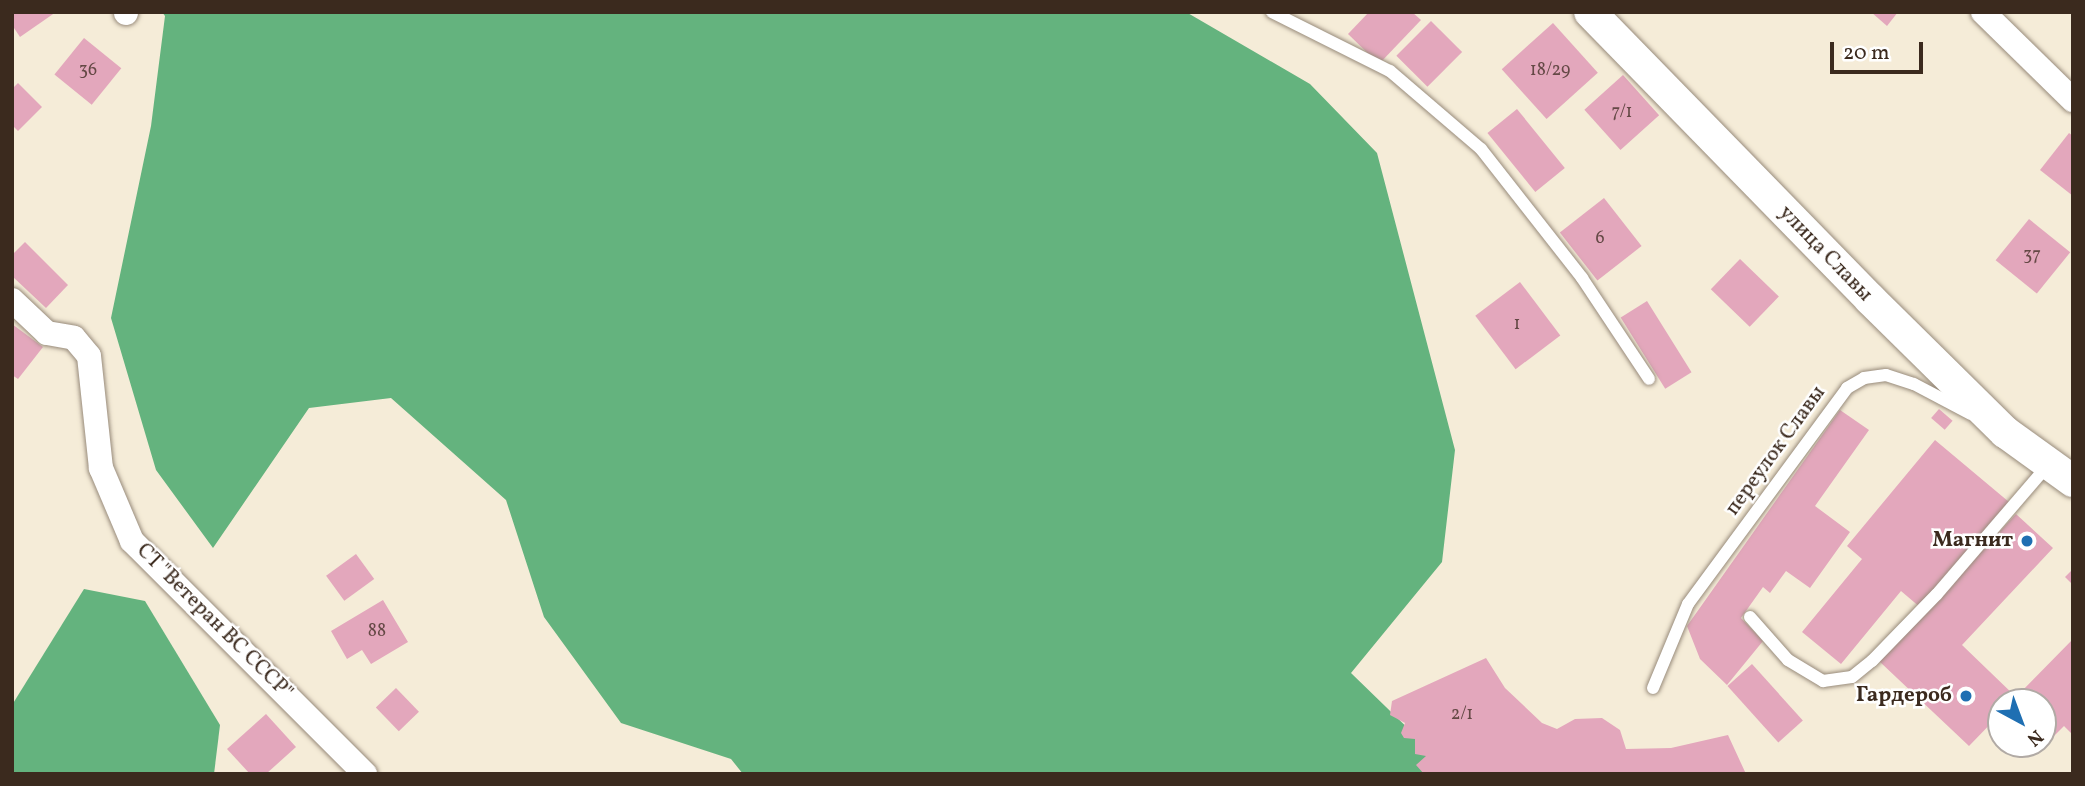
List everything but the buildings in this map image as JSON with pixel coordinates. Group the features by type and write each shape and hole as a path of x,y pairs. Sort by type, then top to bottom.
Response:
{"street":[{"name":"улица Славы","path":"1590,12 1870,299 2005,432 2061,473"},
{"path":"1983,12 2073,100"},
{"name":"СТ \"Ветеран ВС СССР\"","path":"12,300 47,333 66,335 81,344 89,356 101,468 132,541 365,774"}],"lane":[{"path":"1272,12 1390,71 1481,149 1582,278 1649,379"},
{"name":"переулок Славы","path":"1653,688 1688,604 1847,388 1864,378 1886,375 1914,384 2005,432"},
{"path":"1750,617 1788,660 1824,681 1852,677 1872,661 2061,473"}],"green space":[{"path":"162,12 1186,12 1310,84 1377,153 1455,450 1442,562 1351,673 1455,774 743,774 731,759 621,723 544,617 506,500 391,398 309,408 213,548 156,470 111,318 151,126 165,16"},
{"path":"84,589 145,601 220,725 214,774 12,774 12,705"}],"place":[{"name":"Магнит","path":"2027,541"},
{"name":"Гардероб","path":"1966,696"}]}
